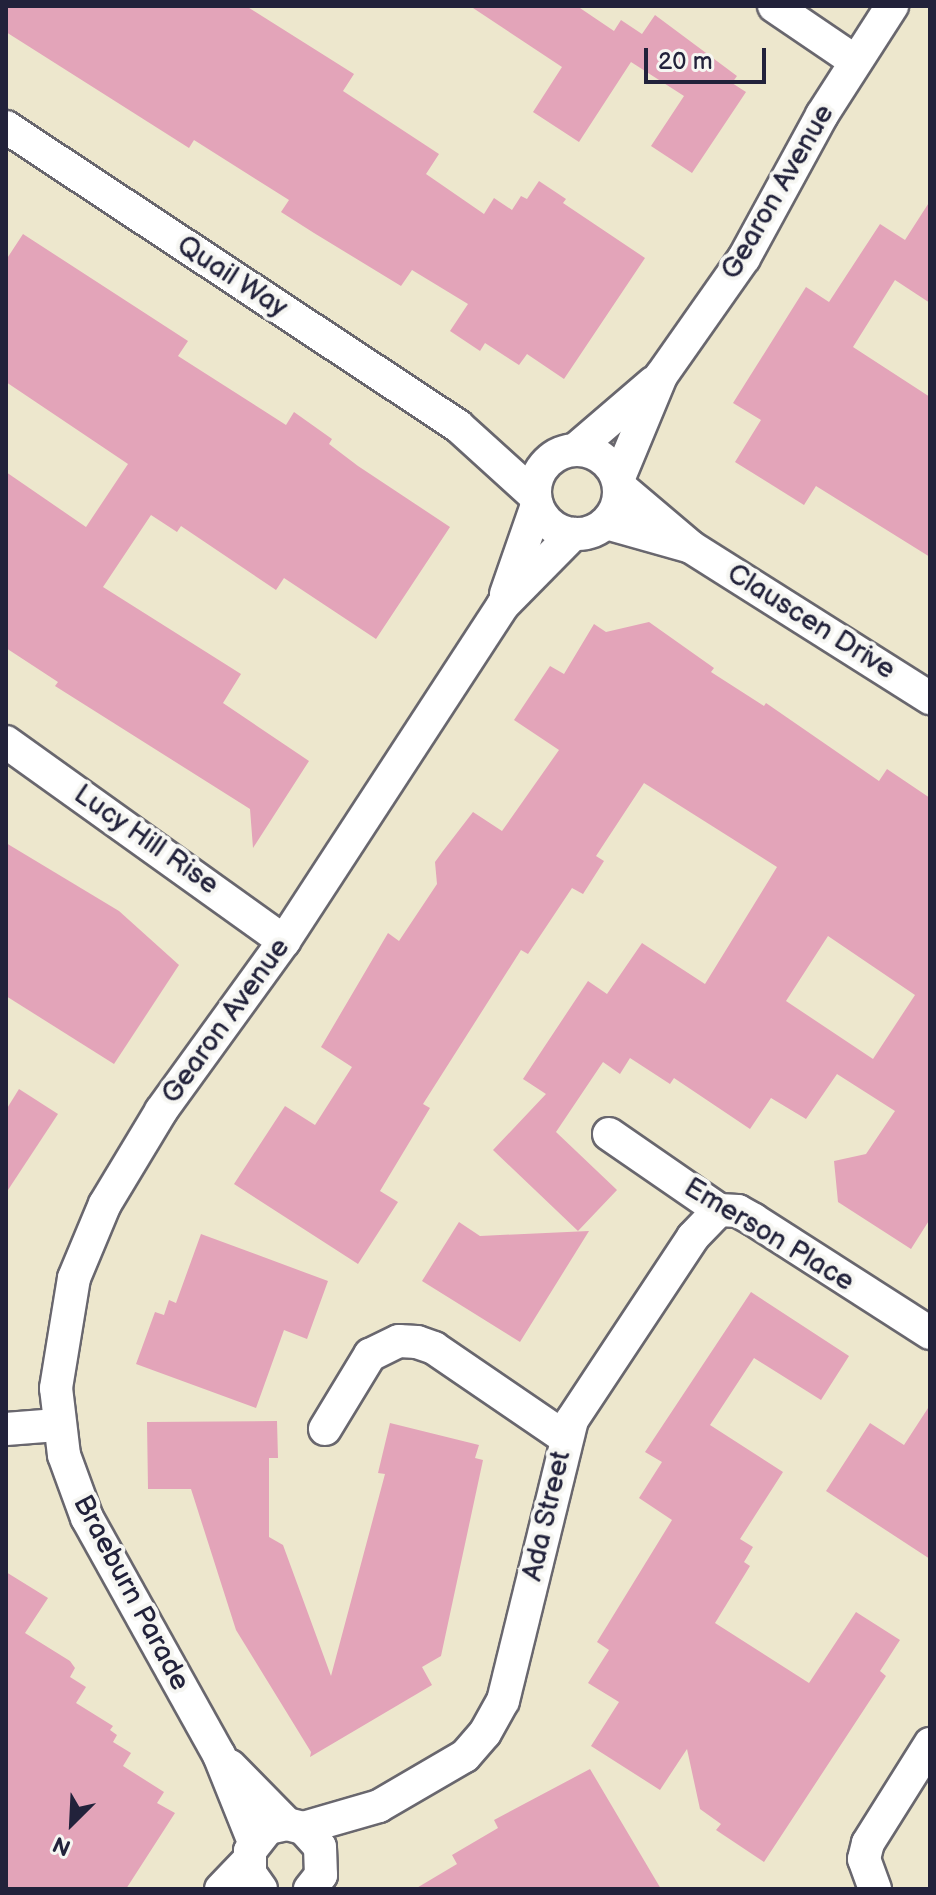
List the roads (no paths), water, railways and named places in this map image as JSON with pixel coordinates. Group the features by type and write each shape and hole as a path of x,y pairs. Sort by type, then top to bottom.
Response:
{"street":[{"path":"774,6 855,61"},
{"name":"Gearon Avenue","path":"661,376 744,258 855,61 892,6"},
{"name":"Quail Way","path":"6,127 458,426 535,499"},
{"path":"661,376 619,483 619,502 606,523 573,534 551,525 535,499 564,453 661,376"},
{"name":"Quail Way","path":"458,426 515,450 564,453"},
{"path":"564,453 598,455 619,483"},
{"name":"Clauscen Drive","path":"619,483 691,547 930,698"},
{"name":"Gearon Avenue","path":"503,605 535,499"},
{"name":"Clauscen Drive","path":"606,523 691,547"},
{"name":"Gearon Avenue","path":"57,1425 65,1315 74,1278 105,1204 161,1111 284,941 503,605 573,534"},
{"name":"Lucy Hill Rise","path":"6,742 284,941"},
{"name":"Emerson Place","path":"609,1134 719,1210 738,1211 754,1220 930,1333"},
{"name":"Ada Street","path":"221,1889 254,1864 268,1828 295,1826 379,1806 465,1756 503,1701 572,1420 693,1237 719,1210"},
{"path":"325,1429 370,1355 399,1341 417,1342 434,1348 566,1438"},
{"path":"6,1429 57,1425"},
{"name":"Braeburn Parade","path":"57,1425 87,1518 219,1755 254,1864"},
{"path":"875,1889 864,1859 868,1843 930,1744"},
{"name":"Braeburn Parade","path":"219,1755 320,1847 320,1878"},
{"name":"Ada Street","path":"320,1878 379,1806"}]}
